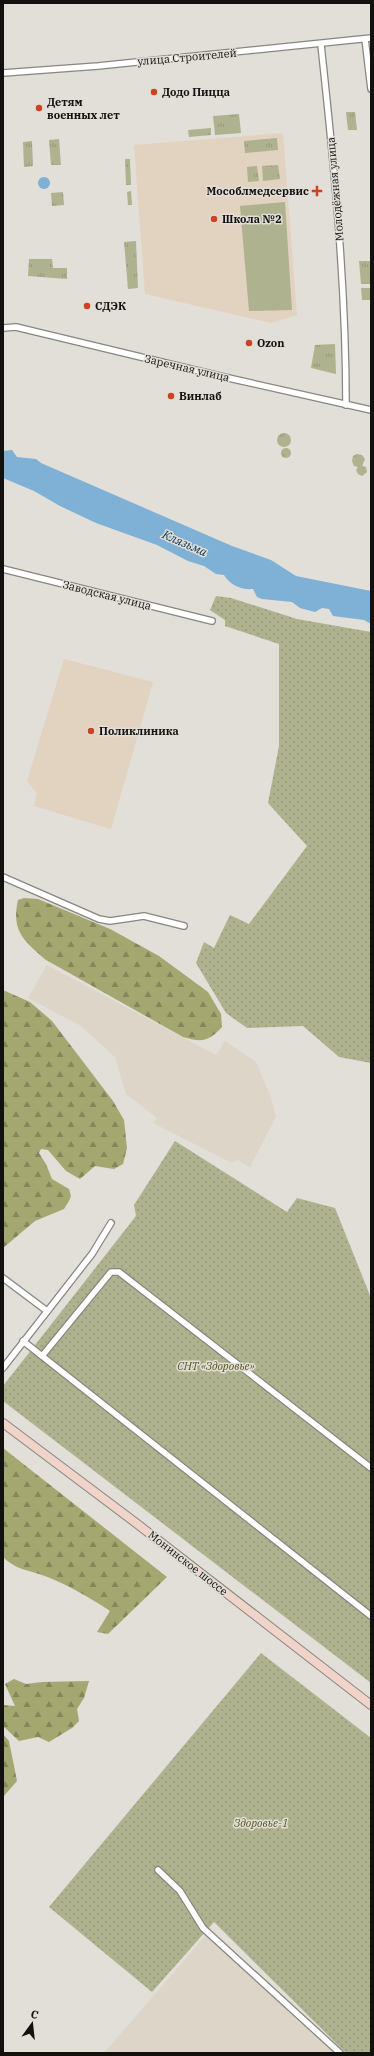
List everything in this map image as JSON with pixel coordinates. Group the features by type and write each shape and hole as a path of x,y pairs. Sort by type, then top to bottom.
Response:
{"main road":[{"name":"Монинское шоссе","path":"3,1423 142,1528 371,1705"}],"street":[{"name":"улица Строителей","path":"3,73 98,66 321,45 371,38"},
{"path":"364,39 371,89"},
{"name":"Молодёжная улица","path":"321,45 340,242 346,334 346,405"},
{"name":"Заречная улица","path":"3,328 16,327 224,378 371,410"},
{"name":"Заводская улица","path":"3,569 212,621"},
{"path":"3,877 98,919 110,920 144,916 184,926"},
{"path":"3,1368 92,1254 111,1223"},
{"path":"42,1356 111,1272 119,1272 371,1468"},
{"path":"3,1278 47,1311"},
{"path":"23,1341 371,1616"},
{"path":"158,1870 180,1891 203,1928 340,2053"}],"shaded area":[{"name":"Школа №2","path":"283,133 297,315 271,323 145,294 134,145"},
{"name":"Поликлиника","path":"64,659 153,682 111,829 34,806 37,793 27,781"},
{"path":"47,965 216,1055 225,1041 256,1062 270,1095 276,1117 250,1167 238,1160 232,1163 153,1123 157,1118 126,1094 115,1057 81,1026 28,998"},
{"path":"207,1934 337,2053 104,2053"}],"green space":[{"path":"346,112 355,112 357,130 348,130"},
{"path":"239,114 241,133 215,135 213,116"},
{"path":"211,128 211,135 189,137 188,130"},
{"path":"277,138 278,150 245,153 244,141"},
{"path":"59,139 61,165 51,165 49,140"},
{"path":"32,141 33,166 24,167 23,142"},
{"path":"125,159 130,159 131,185 126,185"},
{"path":"278,165 280,179 263,181 262,166"},
{"path":"257,166 259,181 248,182 247,167"},
{"path":"131,191 132,205 128,205 127,192"},
{"path":"63,192 64,205 52,206 51,193"},
{"path":"285,202 292,310 249,311 240,206"},
{"path":"136,241 138,288 128,289 124,242"},
{"path":"29,259 52,259 53,268 67,268 67,279 28,276"},
{"path":"359,261 371,261 371,300 362,300 361,288 370,288 370,284 361,284"},
{"path":"335,344 336,374 311,368 315,345"},
{"path":"284,433 289,435 291,440 289,445 284,447 279,445 277,440 279,435"},
{"path":"286,448 291,453 286,458 281,453"},
{"path":"357,454 362,455 365,459 362,466 366,467 367,472 362,476 358,474 356,470 358,467 354,466 352,461 353,456"},
{"path":"216,596 231,598 297,619 371,632 371,1063 339,1057 303,1026 247,1028 226,1013 196,963 204,942 214,948 230,915 249,924 307,846 268,803 279,746 279,644 225,626 225,620 210,610"},
{"path":"24,898 38,899 110,929 159,956 208,992 221,1014 222,1027 205,1040 195,1040 183,1037 46,960 31,947 18,928 16,911 18,900"},
{"path":"3,990 30,1002 52,1021 113,1101 124,1120 127,1148 123,1164 114,1169 95,1166 80,1179 66,1171 48,1150 41,1149 39,1153 46,1164 52,1179 69,1189 71,1196 64,1209 35,1221 3,1248"},
{"name":"СНТ «Здоровье»","path":"175,1141 287,1212 297,1198 335,1208 371,1298 371,1683 3,1401 3,1386 136,1216 134,1205"},
{"path":"3,1448 167,1577 108,1634 97,1632 110,1611 70,1587 45,1576 13,1565 3,1557"},
{"name":"Здоровье-1","path":"261,1653 371,1738 371,2053 346,2053 214,1922 152,1992 49,1907"},
{"path":"14,1679 26,1684 42,1682 89,1681 84,1698 77,1709 79,1721 72,1728 49,1742 38,1737 19,1741 3,1726 3,1705 15,1706 5,1684"},
{"path":"3,1734 9,1741 17,1781 3,1797"}],"water":[{"path":"44,177 48,179 50,183 48,187 44,189 40,187 38,183 40,179"},
{"name":"Клязьма","path":"12,450 17,457 36,459 41,463 232,546 271,560 296,576 371,591 371,624 364,620 333,616 329,609 322,608 315,612 300,608 292,602 262,599 257,597 253,589 244,589 236,586 229,582 224,575 216,574 204,566 188,561 157,545 96,523 60,506 34,491 3,478 3,451"}],"place":[{"name":"Додо Пицца","path":"154,92"},
{"name":"Детям военных лет","path":"39,108"},
{"name":"Мособлмедсервис","path":"317,191"},
{"name":"Школа №2","path":"214,219"},
{"name":"СДЭК","path":"87,306"},
{"name":"Ozon","path":"249,343"},
{"name":"Винлаб","path":"171,396"},
{"name":"Поликлиника","path":"91,731"}]}
